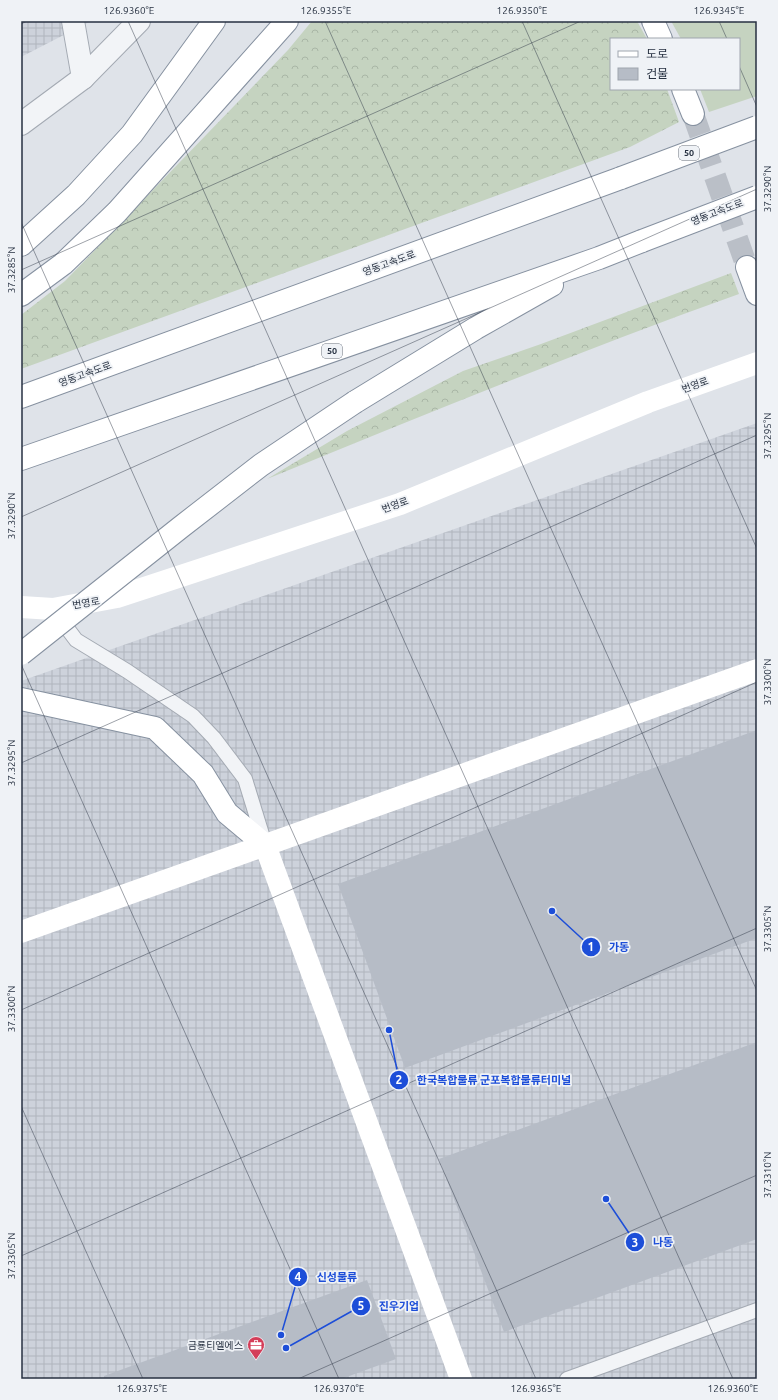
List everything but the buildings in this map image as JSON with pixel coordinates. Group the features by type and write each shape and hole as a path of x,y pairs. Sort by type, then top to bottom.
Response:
{"main road":[{"path":"21,245 76,195 132,134 214,21"},
{"path":"21,295 63,264 117,212 287,21"},
{"path":"652,21 661,38"},
{"path":"683,90 693,114"},
{"name":"영동고속도로","path":"21,397 757,127"},
{"name":"영동고속도로","path":"21,459 599,258 757,197"},
{"path":"21,654 261,465 355,402 476,328 599,258"},
{"path":"747,267 757,294"},
{"name":"번영로","path":"21,607 53,609 117,597 400,504 648,402 757,363"},
{"path":"21,932 757,670"},
{"path":"21,699 155,728 202,774 227,813 265,845 461,1379"}],"street":[{"path":"72,21 83,78"},
{"path":"21,124 83,78 139,21"}],"lane":[{"path":"53,609 76,640 127,671 193,716 214,738 245,779 265,845"},
{"path":"567,1379 757,1310"}],"shaded area":[{"path":"21,21 91,21 21,57"},
{"path":"757,423 757,1379 21,1379 21,681"}],"green space":[{"path":"312,21 637,21 646,38 610,38 610,90 667,90 679,122 630,147 21,369 21,315 65,281 288,50"},
{"path":"671,21 757,21 757,96 709,112 700,90 740,90 740,38 680,38"},
{"path":"731,273 739,294 443,407 267,479 347,431 463,371 541,344"}],"tunnel":[{"path":"693,114 747,267"}],"place":[{"name":"가동","path":"552,911"},
{"name":"한국복합물류 군포복합물류터미널","path":"389,1030"},
{"name":"나동","path":"606,1199"},
{"name":"신성물류","path":"281,1335"},
{"name":"진우기업","path":"286,1348"},
{"name":"금룡티엘에스","path":"256,1360"}]}
